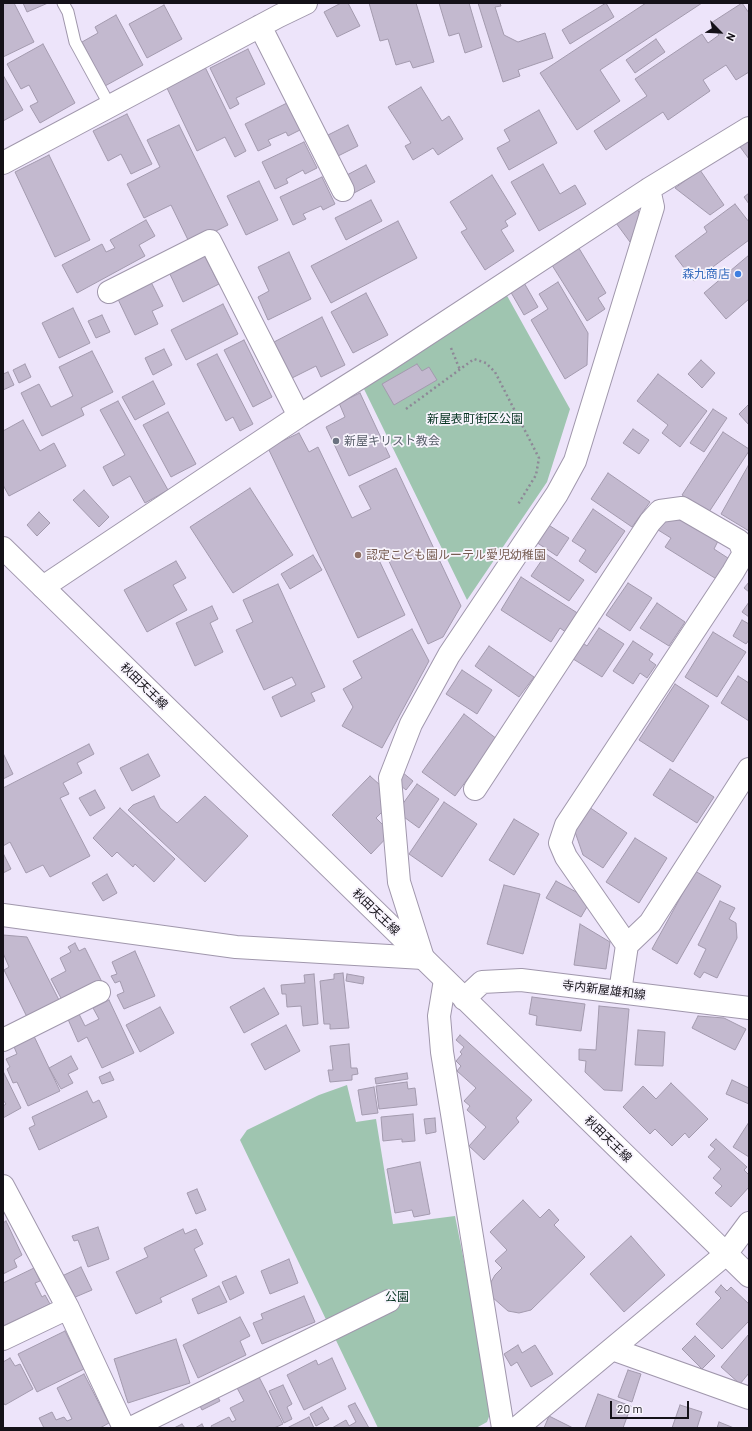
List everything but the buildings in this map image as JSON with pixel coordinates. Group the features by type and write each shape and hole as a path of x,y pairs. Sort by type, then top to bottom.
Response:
{"street":[{"path":"3,163 306,3"},
{"path":"260,26 343,190"},
{"path":"42,587 298,416 385,362 649,189 749,128"},
{"path":"3,915 236,947 422,958 398,882 390,778 410,724 449,655 557,494 575,461 653,206 649,189"},
{"path":"109,292 210,241 298,416"},
{"path":"475,789 650,522 660,511 682,508 739,541 744,553 733,572 566,826 560,844 566,857 627,945"},
{"name":"秋田天王線","path":"3,548 749,1276"},
{"path":"620,992 627,945 650,924 749,769"},
{"path":"445,980 439,1016 442,1052 503,1428"},
{"name":"寺内新屋雄和線","path":"464,999 482,982 521,980 749,1008"},
{"path":"3,1040 99,992"},
{"path":"5,1194 68,1308 124,1428"},
{"path":"517,1428 726,1254 749,1223"},
{"path":"131,1428 389,1301"},
{"path":"3,1339 68,1308"},
{"path":"612,1349 749,1398"}],"lane":[{"path":"63,3 68,12 75,42 110,106"}],"path":[{"path":"406,409 474,360 486,363 495,372 539,458 536,475 515,508"}],"green space":[{"name":"新屋表町街区公園","path":"505,292 570,409 547,482 467,600 364,389"},
{"name":"公園","path":"347,1085 356,1122 376,1119 393,1224 455,1216 493,1406 487,1422 476,1428 378,1428 240,1140 247,1130 319,1095"}],"place":[{"name":"森九商店","path":"738,274"},
{"name":"新屋キリスト教会","path":"336,441"},
{"name":"認定こども園ルーテル愛児幼稚園","path":"358,555"}]}
